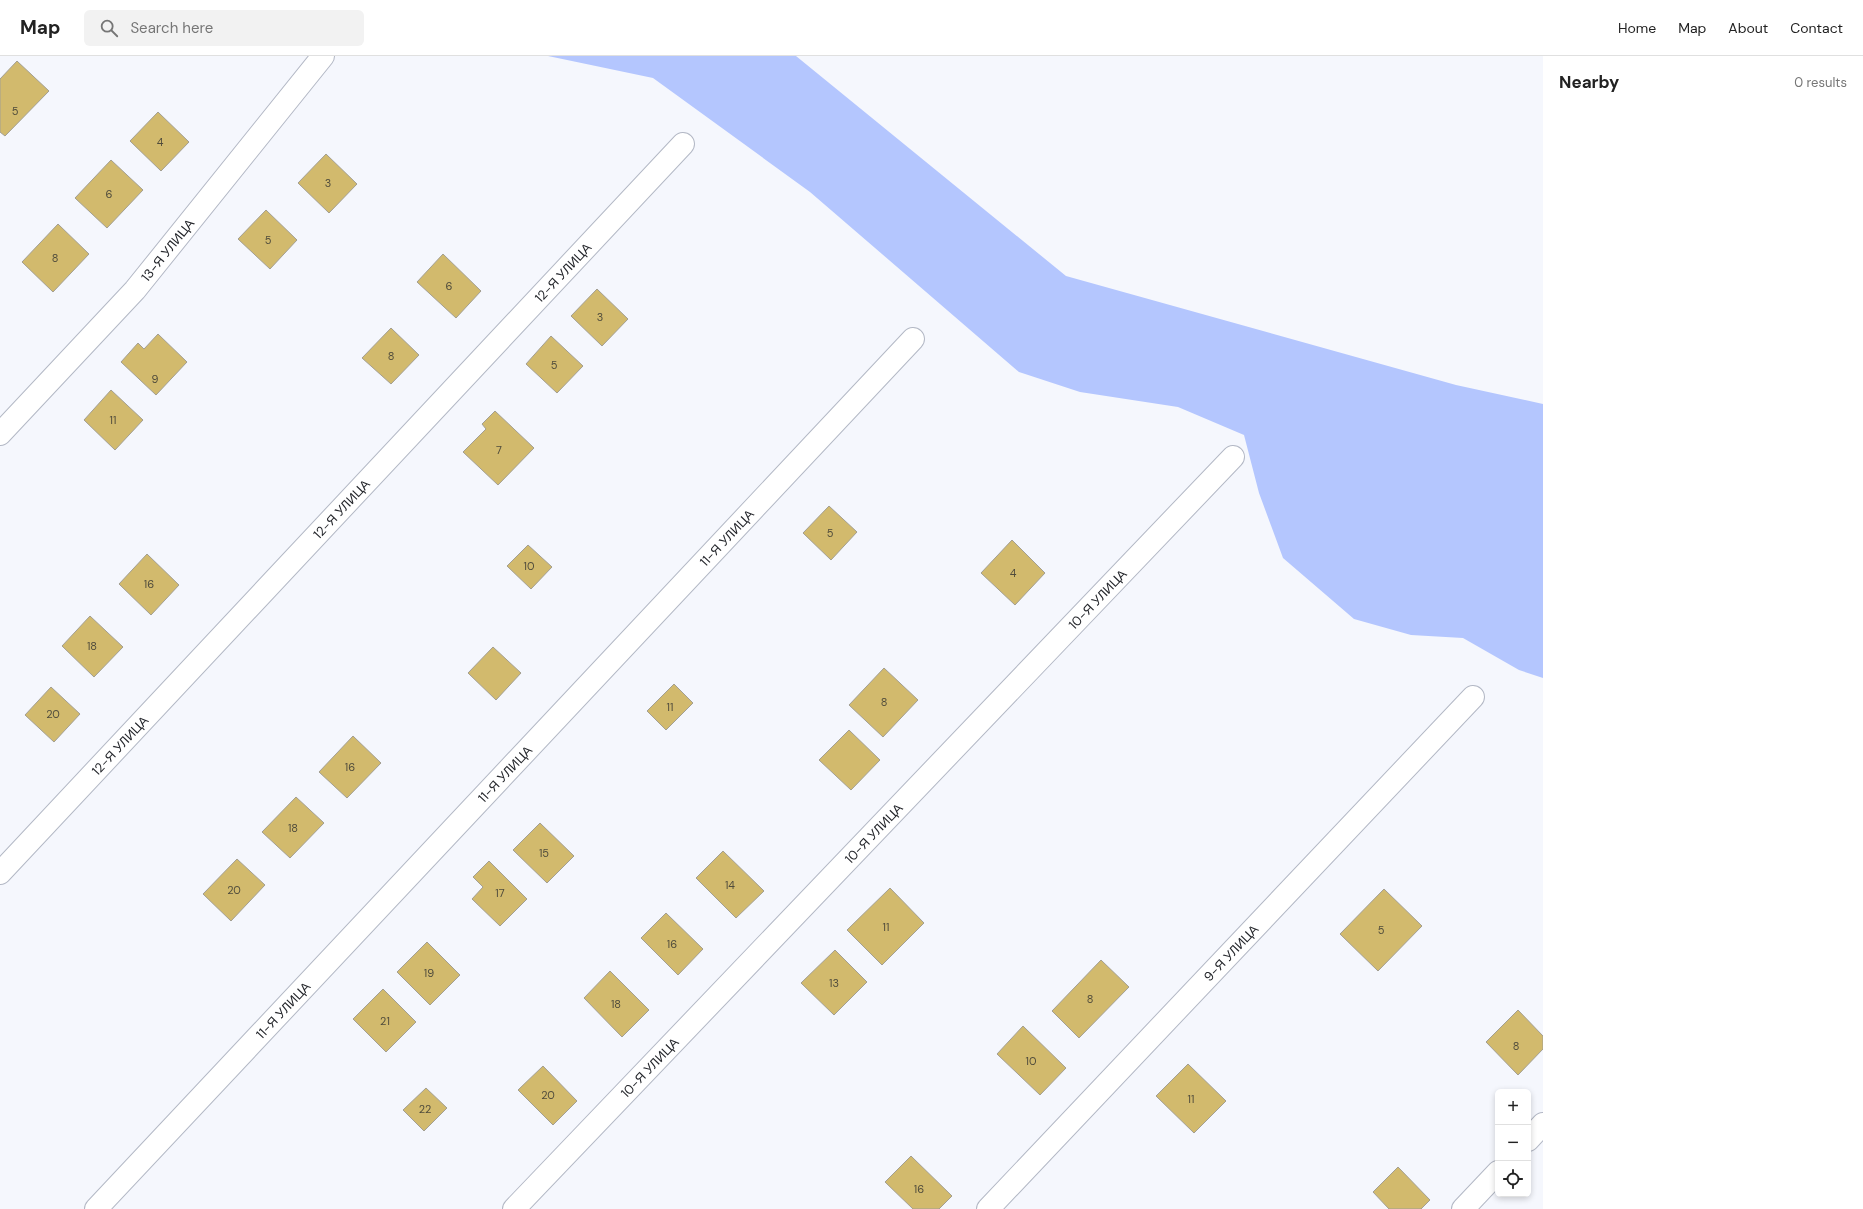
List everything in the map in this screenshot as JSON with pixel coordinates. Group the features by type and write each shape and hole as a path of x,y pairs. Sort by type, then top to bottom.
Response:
{"street":[{"name":"13-Я УЛИЦА","path":"0,434 135,290 324,56"},
{"name":"12-Я УЛИЦА","path":"0,873 683,144"},
{"name":"11-Я УЛИЦА","path":"96,1209 913,339"},
{"name":"10-Я УЛИЦА","path":"514,1209 1233,457"},
{"name":"9-Я УЛИЦА","path":"988,1209 1473,697"},
{"path":"1531,1137 1543,1124"},
{"path":"1463,1209 1495,1175"}],"shaded area":[{"path":"548,56 796,56 1066,276 1456,385 1543,404 1543,678 1519,670 1463,638 1411,635 1354,619 1283,558 1259,493 1244,435 1178,407 1080,392 1019,372 810,192 653,78"}],"building":[{"path":"17,61 49,91 5,136 0,132 0,79"},
{"path":"158,112 189,142 161,171 130,141"},
{"path":"326,154 357,184 329,213 298,183"},
{"path":"111,160 143,190 107,228 75,198"},
{"path":"266,210 297,240 270,269 238,239"},
{"path":"58,224 89,254 53,292 22,262"},
{"path":"443,254 481,291 456,318 417,282"},
{"path":"597,289 628,319 602,346 571,316"},
{"path":"391,328 419,355 391,384 362,358"},
{"path":"158,334 187,362 156,395 121,362 138,343 144,349"},
{"path":"551,336 583,366 557,393 526,364"},
{"path":"111,390 143,420 115,450 84,420"},
{"path":"495,411 534,448 498,485 463,452 486,429 482,424"},
{"path":"829,506 857,532 831,560 803,533"},
{"path":"1012,540 1045,573 1015,605 981,573"},
{"path":"528,545 552,567 531,589 507,566"},
{"path":"147,554 179,585 151,615 119,584"},
{"path":"90,616 123,647 94,677 62,646"},
{"path":"493,647 521,673 496,700 468,673"},
{"path":"884,668 918,700 883,737 849,705"},
{"path":"674,684 693,703 666,730 647,711"},
{"path":"51,687 80,714 54,742 25,715"},
{"path":"849,730 880,760 851,790 819,760"},
{"path":"353,736 381,763 347,798 319,772"},
{"path":"296,797 324,823 290,858 262,832"},
{"path":"540,823 574,856 547,883 513,850"},
{"path":"723,851 764,891 736,918 696,878"},
{"path":"237,859 265,885 231,921 203,894"},
{"path":"489,861 527,899 500,926 472,899 483,887 473,877"},
{"path":"890,888 924,923 882,965 847,930"},
{"path":"1384,889 1422,926 1378,971 1340,934"},
{"path":"666,913 703,949 678,975 641,938"},
{"path":"427,942 460,975 430,1005 397,972"},
{"path":"835,950 867,982 834,1015 801,983"},
{"path":"1101,960 1129,987 1079,1038 1052,1011"},
{"path":"610,971 649,1010 622,1037 584,998"},
{"path":"383,989 416,1022 386,1052 353,1019"},
{"path":"1518,1010 1543,1036 1543,1049 1518,1075 1486,1042"},
{"path":"1023,1026 1066,1068 1040,1095 997,1054"},
{"path":"1188,1064 1226,1101 1194,1133 1156,1096"},
{"path":"543,1066 577,1101 553,1125 518,1090"},
{"path":"426,1088 447,1108 424,1131 403,1110"},
{"path":"911,1156 952,1196 939,1209 913,1209 885,1182"},
{"path":"1398,1167 1430,1200 1421,1209 1389,1209 1373,1192"}]}
